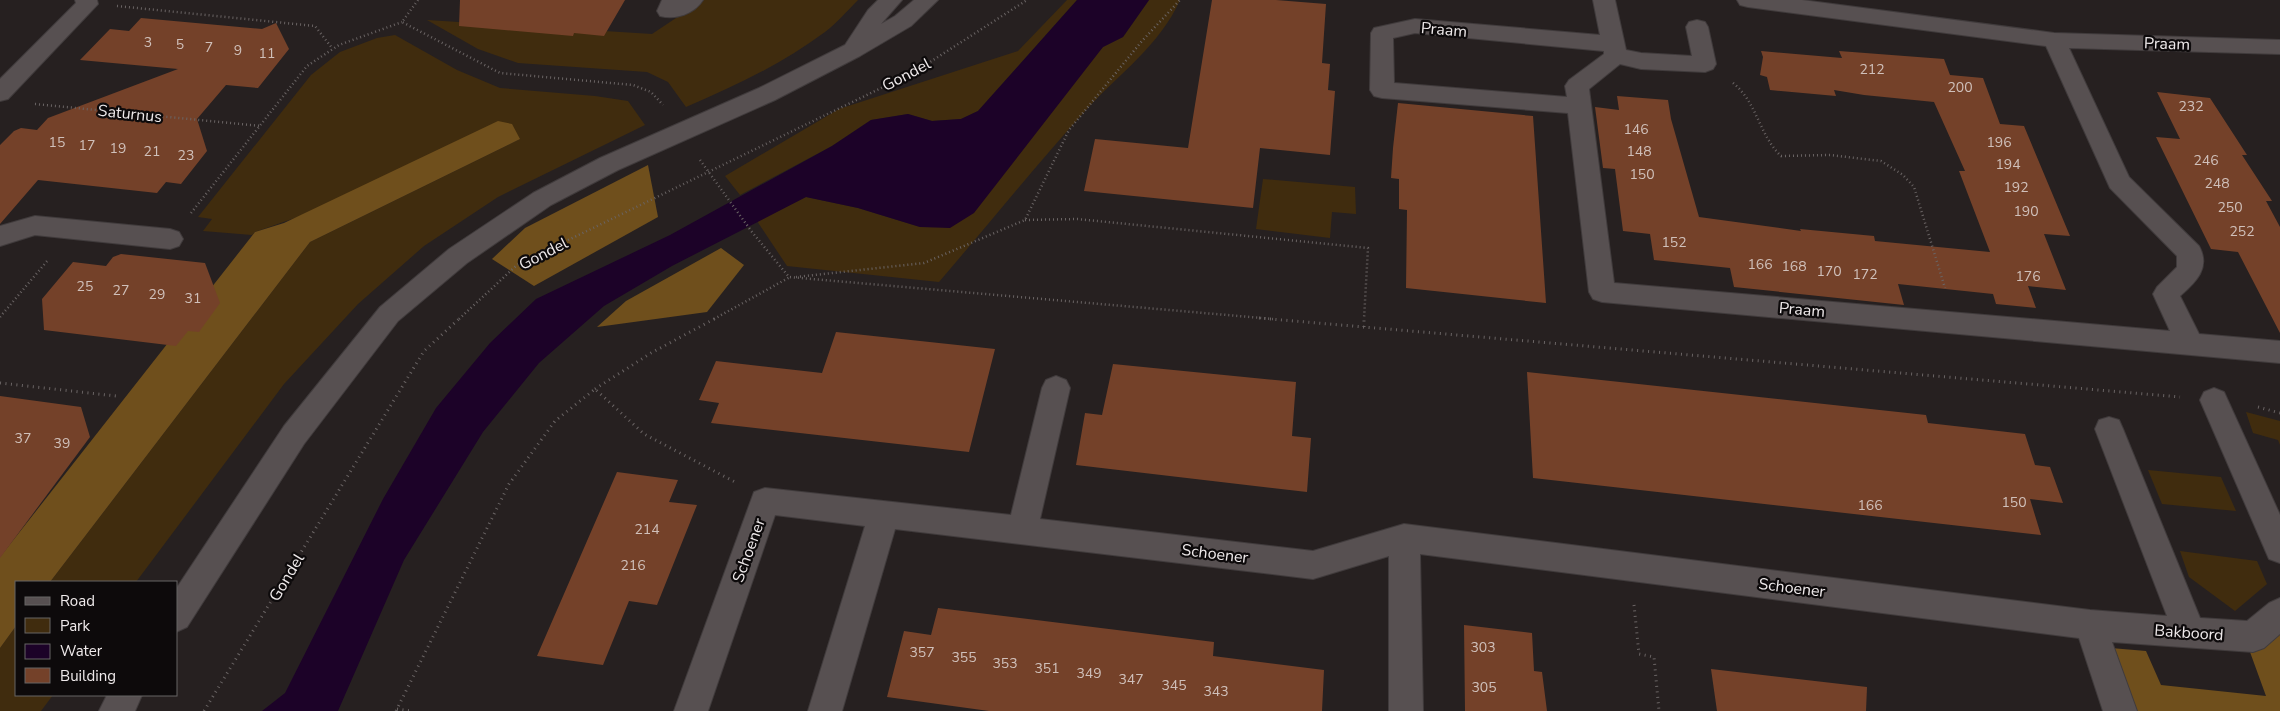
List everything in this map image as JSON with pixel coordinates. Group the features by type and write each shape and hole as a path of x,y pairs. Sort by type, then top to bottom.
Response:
{"street":[{"path":"673,0 668,11 675,11 692,0"},
{"path":"852,51 876,15 891,0"},
{"path":"178,614 294,436 389,314 458,256 542,198 608,164 767,94 852,51 903,21 927,0"},
{"path":"1604,0 1615,50"},
{"name":"Praam","path":"1748,0 2054,40 2280,47"},
{"path":"0,93 87,2"},
{"name":"Praam","path":"1581,106 1382,90 1382,33 1415,26 1615,50 1641,61 1705,64"},
{"path":"1697,27 1705,64"},
{"path":"2054,40 2119,182 2190,253 2190,271 2166,294 2189,342"},
{"name":"Praam","path":"1615,50 1577,86 1581,106 1602,292 2189,342 2280,352"},
{"path":"0,236 35,224 170,239"},
{"path":"1022,530 1056,388"},
{"path":"2214,400 2280,549"},
{"path":"2109,429 2190,633"},
{"name":"Schoener","path":"691,711 765,501 1313,565 1404,538 2090,625"},
{"path":"825,711 884,514"},
{"path":"1404,538 1406,711"},
{"name":"Bakboord","path":"2090,625 2252,637 2280,613"},
{"path":"2090,625 2120,711"},
{"path":"116,711 125,696"}],"path":[{"path":"170,239 261,126 306,66 332,48 402,22 418,0"},
{"name":"Gondel","path":"204,711 424,351 518,265 916,71 1027,0"},
{"path":"1025,220 1069,130 1142,41 1180,0"},
{"path":"87,2 316,26 332,48"},
{"path":"402,22 500,73 633,86 648,90 658,97 708,173 752,232 789,277 2214,400"},
{"path":"1705,64 1742,89 1749,97 1769,143 1781,156 1830,155 1881,161 1903,175 1914,187 1956,322"},
{"name":"Saturnus","path":"29,103 261,126"},
{"path":"411,711 397,710 509,484 555,421 595,389 651,353 789,277 924,263 1025,220 1077,218 1368,248 1364,327"},
{"path":"0,317 74,228"},
{"path":"0,383 116,396"},
{"path":"595,389 644,434 702,463 765,501"},
{"path":"1630,567 1639,654 1654,657 1659,711"}],"green space":[{"path":"703,0 858,0 838,21 809,44 740,82 686,107 668,82 647,72 518,63 478,49 427,20 652,34"},
{"path":"1067,0 1077,0 978,111 961,119 932,121 908,114 871,120 832,146 740,195 725,176 839,109 1018,51"},
{"path":"1149,0 1180,0 1162,31 1068,130 939,282 787,266 757,221 806,197 858,208 920,227 1103,47 1123,37"},
{"path":"395,35 457,70 500,88 595,96 628,101 645,125 498,197 424,246 358,304 284,384 137,581 51,581 310,242 520,139 255,232 252,235 203,231 212,219 198,217 311,75 340,52 377,38"},
{"path":"1263,179 1355,187 1356,214 1332,212 1330,238 1256,229"},
{"path":"2246,412 2280,421 2280,445 2278,440 2253,433"},
{"path":"2148,470 2221,477 2236,511 2162,504"},
{"path":"2180,551 2257,561 2267,584 2235,611 2189,577"},
{"path":"15,627 15,696 52,696 41,711 0,711 0,648"}],"shaded area":[{"path":"498,121 512,124 520,139 310,242 51,581 15,581 15,627 0,648 0,557 255,232 284,223"},
{"path":"648,165 658,217 534,286 492,259 525,228"},
{"path":"721,248 744,265 707,312 597,327 626,301"},
{"path":"2280,626 2280,711 2132,711 2111,648 2146,651 2161,685 2266,696 2250,652"}],"water":[{"path":"1077,0 1149,0 1123,37 1103,47 974,213 950,228 920,227 858,208 806,197 672,266 604,306 539,363 483,432 404,560 338,711 262,711 285,693 383,499 436,408 490,343 536,299 670,235 832,146 871,120 908,114 932,121 961,119 978,111"}],"building":[{"path":"460,0 625,0 604,36 574,33 573,36 459,26"},
{"path":"1212,0 1276,0 1326,4 1322,63 1330,64 1328,90 1335,91 1330,155 1260,148 1253,208 1084,191 1095,139 1188,148"},
{"path":"141,18 262,29 276,23 289,49 258,88 226,85 197,119 207,151 181,184 166,182 157,193 38,180 0,224 0,145 14,131 21,128 37,130 48,118 178,69 80,60 110,29 129,31"},
{"path":"1761,51 1842,58 1839,51 1944,59 1950,75 1983,78 2000,124 2024,126 2070,236 2044,234 2066,290 2028,286 2036,308 1996,304 1993,294 1898,284 1904,305 1734,287 1730,268 1654,260 1650,234 1623,231 1615,169 1603,168 1595,107 1619,110 1617,96 1668,100 1671,119 1699,217 1801,231 1800,229 1874,236 1875,241 1990,252 1959,171 1965,171 1934,102 1834,90 1836,96 1770,90 1767,77 1760,75 1763,57"},
{"path":"2157,92 2210,98 2247,155 2242,155 2272,201 2266,201 2280,227 2280,333 2238,252 2211,249 2156,137 2180,139"},
{"path":"1398,103 1533,116 1546,303 1406,288 1407,210 1399,209 1399,179 1391,178"},
{"path":"121,254 205,263 220,303 199,332 188,331 176,346 44,330 42,299 73,262 106,266 113,257"},
{"path":"836,332 995,349 969,452 711,423 719,403 699,400 716,361 822,373"},
{"path":"1113,364 1296,382 1292,436 1311,438 1307,492 1076,465 1085,413 1102,415"},
{"path":"1527,372 1926,415 1928,423 2025,434 2035,465 2050,467 2063,503 2030,499 2041,535 1533,478"},
{"path":"0,396 81,407 90,437 0,558"},
{"path":"617,472 678,480 669,502 697,505 657,605 629,601 603,665 537,656"},
{"path":"938,608 1214,642 1213,656 1324,670 1322,711 989,711 887,697 904,631 931,635"},
{"path":"1464,625 1532,633 1534,671 1542,672 1547,711 1465,711"},
{"path":"1711,669 1867,687 1866,711 1717,711"}]}
